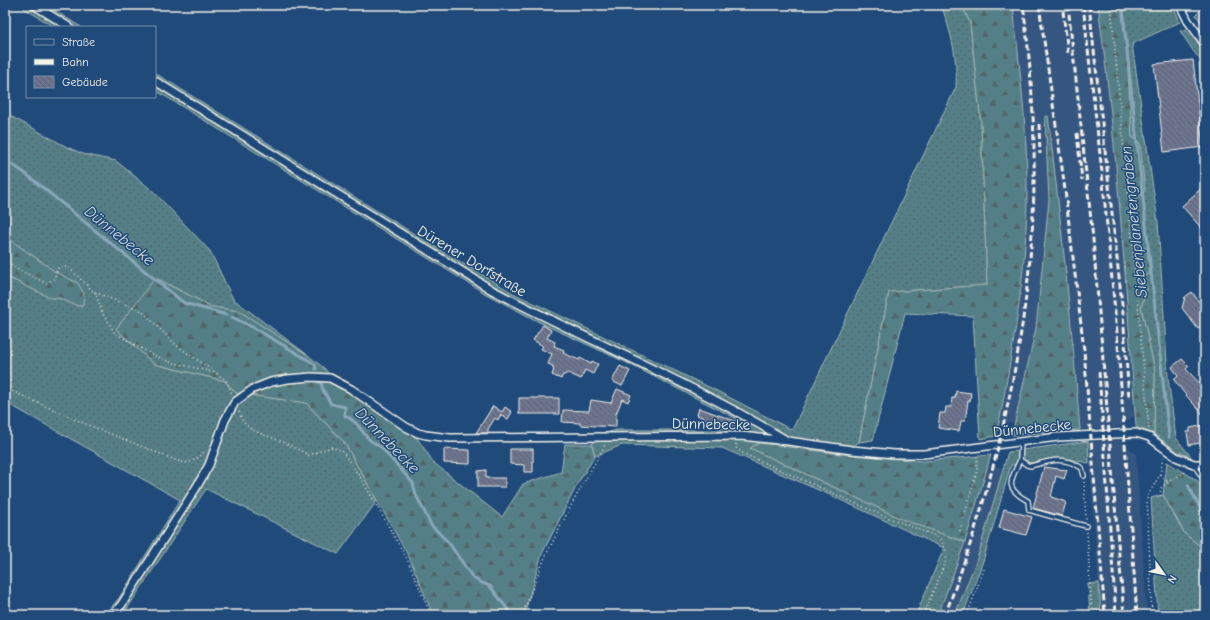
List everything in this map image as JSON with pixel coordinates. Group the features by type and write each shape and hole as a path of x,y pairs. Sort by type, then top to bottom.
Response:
{"street":[{"path":"34,5 67,26"},
{"path":"1181,7 1188,21 1205,44"},
{"name":"Dürener Dorfstraße","path":"156,82 492,290 547,319 731,408 788,441"},
{"name":"Dünnebecke","path":"113,615 122,604 196,488 209,465 225,420 235,402 253,389 271,382 310,377 330,378 351,390 406,427 426,436 463,439 734,436 788,441 852,450 902,454 924,454 1058,437 1136,433 1149,437 1176,457 1194,464 1205,464"}],"lane":[{"path":"1181,7 1191,5"},
{"path":"1021,442 1020,460 1011,481 1011,488 1017,495 1028,501 1029,510 1086,526"},
{"path":"1020,460 1031,466 1058,459 1075,464 1082,468 1084,476"},
{"path":"1194,464 1205,481"}],"path":[{"path":"1111,5 1149,437"},
{"path":"5,259 17,269 46,283 54,279 58,268 64,266 72,271 94,292 142,311 176,345 226,380 242,420 252,430 262,435 275,438 309,456 332,448 342,450 362,480 407,559 431,615"},
{"path":"94,292 103,314 116,332 151,354 170,362 215,372"},
{"path":"5,388 81,422 178,461 188,463 197,458 209,447 217,444"},
{"path":"734,436 736,448 742,452 884,516 936,536 946,547 946,561 923,615"},
{"path":"522,615 546,555 573,502 610,437"},
{"path":"1152,615 1147,497 1160,475 1165,449"},
{"path":"960,531 977,471 977,454"},
{"path":"1160,496 1161,488 1190,469 1194,464"},
{"path":"1160,475 1168,482"},
{"path":"1084,476 1092,615"},
{"path":"967,615 986,567"}],"shaded area":[{"path":"1013,5 1098,5 1107,71 1124,253 1134,416 1118,427 1100,430 1080,430 1073,337 1045,117 1049,200 1036,328 1015,423 999,423 1016,333 1025,244 1027,183 1024,118"},
{"path":"1120,440 1136,454 1147,615 1101,615 1088,441"},
{"path":"988,465 1004,468 977,559 955,615 938,615 965,542"}],"green space":[{"path":"19,5 46,5 79,26 52,26"},
{"path":"941,5 962,5 970,23 981,123 987,285 889,292 859,442 840,454 760,443 750,448 904,520 965,542 938,615 916,615 944,548 832,496 722,448 622,445 595,456 592,444 602,434 617,430 741,430 743,422 625,362 543,324 486,294 156,91 156,74 440,250 513,293 717,391 792,430 956,87 955,55 948,25"},
{"path":"962,5 1013,5 1024,116 1027,161 1027,213 1023,274 1010,364 996,436 980,439 973,316 905,313 873,440 859,442 889,292 987,285 981,123 970,23"},
{"path":"1098,5 1124,5 1132,137 1140,143 1145,191 1131,204 1137,244 1147,249 1150,274 1140,276 1142,284 1147,288 1141,307 1155,371 1154,434 1136,427 1116,163"},
{"path":"1124,5 1173,5 1180,22 1132,44 1158,222 1168,378 1176,438 1192,458 1177,451 1154,434 1155,371 1141,307 1147,288 1142,284 1140,276 1150,274 1147,249 1137,244 1131,204 1140,143 1132,137"},
{"path":"1200,5 1205,5 1205,28 1196,15 1201,10"},
{"path":"1182,29 1184,31 1186,30 1205,51 1205,65 1180,31"},
{"path":"1204,63 1205,65 1205,113 1199,64"},
{"path":"5,113 67,147 83,154 116,161 153,191 210,251 233,299 309,356 239,311 212,307 156,278 116,329 154,364 225,381 236,393 306,403 344,442 377,501 338,554 206,489 123,615 105,615 119,598 180,500 5,402 5,276 51,298 58,298 78,306 78,283 57,273 5,236"},
{"path":"1048,116 1066,273 1080,430 1012,435 1036,328 1049,200 1045,117"},
{"path":"5,236 57,273 78,283 84,294 83,305 78,306 58,298 51,298 5,276"},
{"path":"155,278 212,307 239,311 309,356 324,368 338,385 417,438 434,463 502,517 523,484 561,472 565,444 592,444 595,456 578,483 542,554 524,615 433,615 409,557 344,442 306,403 236,393 225,381 154,364 116,329"},
{"path":"1088,441 1089,463 1060,458 1030,463 1024,458 1022,450"},
{"path":"760,443 840,454 924,461 991,455 965,542 904,520 750,448"},
{"path":"1018,451 1018,459 1015,465 1011,465 983,561 963,615 955,615 977,559 1008,452"},
{"path":"1167,462 1205,487 1205,550 1185,534 1163,495"},
{"path":"1163,495 1185,534 1205,550 1205,615 1158,615 1151,498"},
{"path":"1099,583 1101,615 1090,615 1088,584"}],"building":[{"path":"1193,60 1203,147 1164,152 1154,64"},
{"path":"1205,185 1205,232 1182,206"},
{"path":"1192,292 1205,310 1205,324 1198,329 1182,308 1185,297"},
{"path":"543,325 551,330 547,338 555,342 554,346 564,350 563,353 579,360 580,358 591,364 592,361 598,364 593,374 585,370 581,379 568,373 562,376 561,379 552,375 554,369 552,368 553,366 548,364 552,354 541,349 543,346 533,340"},
{"path":"1182,359 1189,366 1186,369 1205,389 1205,417 1174,380 1178,376 1172,367"},
{"path":"620,366 630,371 622,386 612,381"},
{"path":"617,389 631,395 628,402 622,399 616,414 616,427 580,425 580,423 562,422 563,410 589,411 591,400 611,403"},
{"path":"956,391 971,393 970,401 968,401 965,421 961,421 959,431 938,428 940,413 945,413 946,407 951,407 952,398 955,398"},
{"path":"519,398 559,398 559,414 519,414"},
{"path":"493,406 502,412 505,407 512,412 508,419 500,415 498,420 495,418 488,429 488,433 476,433"},
{"path":"699,408 738,422 736,430 707,424 708,421 697,415"},
{"path":"1205,425 1205,442 1189,445 1187,432 1190,432 1190,428"},
{"path":"444,449 470,450 470,464 444,463"},
{"path":"510,449 533,449 533,472 524,472 524,465 510,464"},
{"path":"1044,467 1067,470 1064,479 1056,476 1051,497 1066,502 1062,516 1033,508"},
{"path":"486,470 486,478 505,478 505,487 478,487 478,471"},
{"path":"1004,509 1032,517 1026,535 999,528"}],"waterway":[{"name":"Siebenplanetengraben","path":"1122,5 1169,437"},
{"name":"Dünnebecke","path":"5,162 13,165 26,174 184,303 227,315"},
{"name":"Dünnebecke","path":"232,317 254,328 310,361 315,365 316,369"},
{"name":"Dünnebecke","path":"318,382 321,382 331,404 345,407 345,416 353,420 371,441 383,449 413,483 416,495 431,525 449,543 473,578 490,586 512,615"},
{"name":"Siebenplanetengraben","path":"1188,485 1205,517"}],"railway":[{"path":"945,615 977,522 1003,427 1013,379 1028,282 1032,233 1034,147 1032,90 1023,5"},
{"path":"1039,5 1064,182 1084,350 1105,615"},
{"path":"1068,5 1093,239 1124,615"},
{"path":"1083,5 1102,172 1118,344 1137,615"},
{"path":"1089,5 1123,313 1129,399"},
{"path":"1063,11 1068,53"},
{"path":"1039,124 1040,154"},
{"path":"1077,133 1082,180"},
{"path":"1099,372 1116,615"}]}
